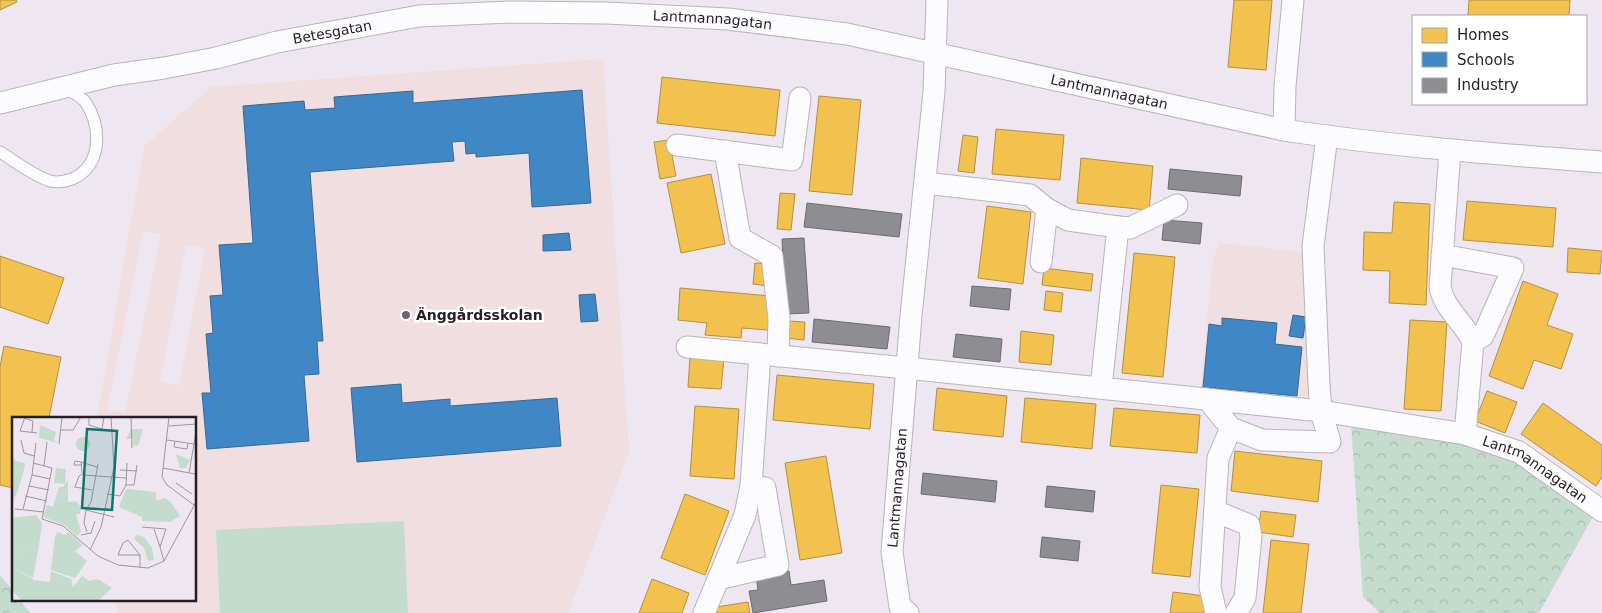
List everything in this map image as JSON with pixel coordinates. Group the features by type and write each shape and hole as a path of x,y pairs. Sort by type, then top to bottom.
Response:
{"street":[{"name":"Lantmannagatan","path":"903,611 892,552 906,368 936,54 937,0"},
{"path":"1284,130 1285,86 1293,0"},
{"name":"Betesgatan","path":"0,103 114,75 216,58 277,42 418,16 512,12 606,13"},
{"name":"Lantmannagatan","path":"606,13 719,18 847,34 1284,130 1450,150 1602,162"},
{"path":"677,145 792,160 800,98"},
{"path":"1207,399 1231,428 1262,440 1330,442 1321,411 1313,246 1327,136"},
{"path":"1442,256 1513,268 1483,336 1473,342 1467,328 1442,300 1440,287 1442,256 1450,150"},
{"path":"704,613 745,515 751,486 769,355 779,318 772,256 740,238 725,151"},
{"path":"925,183 1030,195 1046,209 1068,220 1118,227 1130,228 1177,206"},
{"path":"1041,262 1046,209"},
{"path":"1100,388 1118,227"},
{"name":"Lantmannagatan","path":"1465,434 1473,342"},
{"name":"Lantmannagatan","path":"688,347 1321,411 1465,434 1519,452 1602,511"},
{"path":"1216,613 1210,587 1218,458 1231,428"},
{"path":"718,579 778,565 765,488 751,486"},
{"path":"1215,511 1249,525 1251,536 1245,598 1236,613"}],"lane":[{"path":"0,152 33,173 51,181 66,181 84,174 93,162 97,142 95,120 85,101 64,87"}],"shaded area":[{"name":"Änggårdsskolan","path":"603,59 629,452 568,613 408,613 404,521 216,531 220,613 118,613 115,600 196,600 196,417 97,417 144,147 211,87","holes":["143,231 161,234 125,414 107,410","186,245 205,249 179,386 160,382"]},
{"path":"1220,243 1305,252 1314,328 1308,405 1200,393 1213,259"}],"green space":[{"path":"1350,409 1482,433 1594,515 1539,613 1380,613 1363,597"},
{"path":"404,521 408,613 220,613 216,530"},
{"path":"0,575 12,590 12,600 20,600 30,613 0,613"}],"building: Homes":[{"path":"0,0 16,0 17,2 0,10"},
{"path":"1234,0 1272,0 1266,70 1228,67"},
{"path":"1469,0 1570,0 1569,15 1468,15"},
{"path":"662,77 780,90 775,136 657,123"},
{"path":"819,96 861,100 852,195 809,191"},
{"path":"996,129 1064,135 1060,180 992,174"},
{"path":"963,135 978,137 974,173 958,171"},
{"path":"669,140 676,176 660,179 654,142"},
{"path":"1081,158 1153,166 1149,210 1077,203"},
{"path":"711,174 725,244 681,253 667,183"},
{"path":"780,193 795,194 791,230 777,229"},
{"path":"1467,201 1556,208 1553,247 1463,240"},
{"path":"1394,202 1430,204 1426,305 1389,303 1390,271 1363,270 1364,232 1392,233"},
{"path":"987,206 1031,212 1023,284 978,278"},
{"path":"1568,248 1602,251 1600,274 1567,272"},
{"path":"1134,253 1175,257 1163,377 1122,373"},
{"path":"0,256 64,278 48,324 0,307"},
{"path":"755,263 768,264 767,286 753,284"},
{"path":"1044,268 1093,274 1091,291 1042,285"},
{"path":"1523,281 1558,294 1547,325 1573,334 1561,369 1534,360 1523,389 1489,376"},
{"path":"680,288 771,296 768,330 742,328 741,338 705,335 707,323 678,320"},
{"path":"1046,291 1063,293 1061,312 1044,310"},
{"path":"1410,320 1447,322 1441,411 1404,409"},
{"path":"788,321 805,322 804,340 786,338"},
{"path":"1021,331 1054,335 1051,365 1019,362"},
{"path":"4,346 61,357 49,417 12,417 12,488 0,485 0,367"},
{"path":"690,356 724,358 721,389 688,387"},
{"path":"777,375 874,384 870,429 773,420"},
{"path":"937,388 1007,396 1003,437 933,430"},
{"path":"1487,391 1517,402 1505,433 1475,421"},
{"path":"1025,398 1096,404 1092,449 1021,442"},
{"path":"1543,403 1602,445 1602,477 1596,486 1521,434"},
{"path":"695,406 739,409 734,479 690,476"},
{"path":"1114,408 1200,415 1197,453 1110,446"},
{"path":"1235,451 1322,461 1318,502 1231,491"},
{"path":"826,456 842,553 800,560 785,463"},
{"path":"1161,485 1199,489 1190,577 1152,573"},
{"path":"685,494 729,511 705,575 661,558"},
{"path":"1261,511 1296,515 1293,537 1258,532"},
{"path":"1271,540 1309,544 1301,613 1263,613"},
{"path":"652,579 689,593 682,613 639,613"},
{"path":"1173,592 1206,596 1205,613 1170,613"},
{"path":"748,602 750,613 717,613 716,607"}],"building: Schools":[{"path":"582,90 591,203 532,207 529,153 476,157 476,153 466,154 465,141 452,142 454,161 310,172 323,341 317,341 319,374 304,375 309,441 207,449 202,393 211,393 206,334 213,333 210,296 223,295 219,245 253,243 243,106 304,101 305,110 335,108 334,97 413,91 413,103"},
{"path":"569,233 571,250 543,251 543,235"},
{"path":"595,294 598,321 581,322 579,295"},
{"path":"1293,315 1306,317 1303,338 1289,336"},
{"path":"1222,318 1277,323 1275,344 1302,347 1297,396 1203,387 1209,324 1222,326"},
{"path":"401,384 402,403 450,399 450,406 557,398 561,446 357,462 351,388"}],"building: Industry":[{"path":"1170,169 1242,176 1240,196 1168,189"},
{"path":"807,203 902,214 899,237 804,227"},
{"path":"1164,220 1202,223 1200,244 1162,240"},
{"path":"804,238 809,313 786,314 782,239"},
{"path":"972,286 1011,289 1009,310 970,306"},
{"path":"814,319 890,327 887,349 812,342"},
{"path":"956,334 1002,339 1000,362 953,357"},
{"path":"923,473 997,481 995,502 921,494"},
{"path":"1047,486 1095,491 1093,512 1045,507"},
{"path":"1042,537 1080,541 1078,561 1040,557"},
{"path":"789,571 791,585 824,580 827,601 753,613 749,591 758,590 756,576"}],"place":[{"name":"Änggårdsskolan","path":"406,315"}]}
